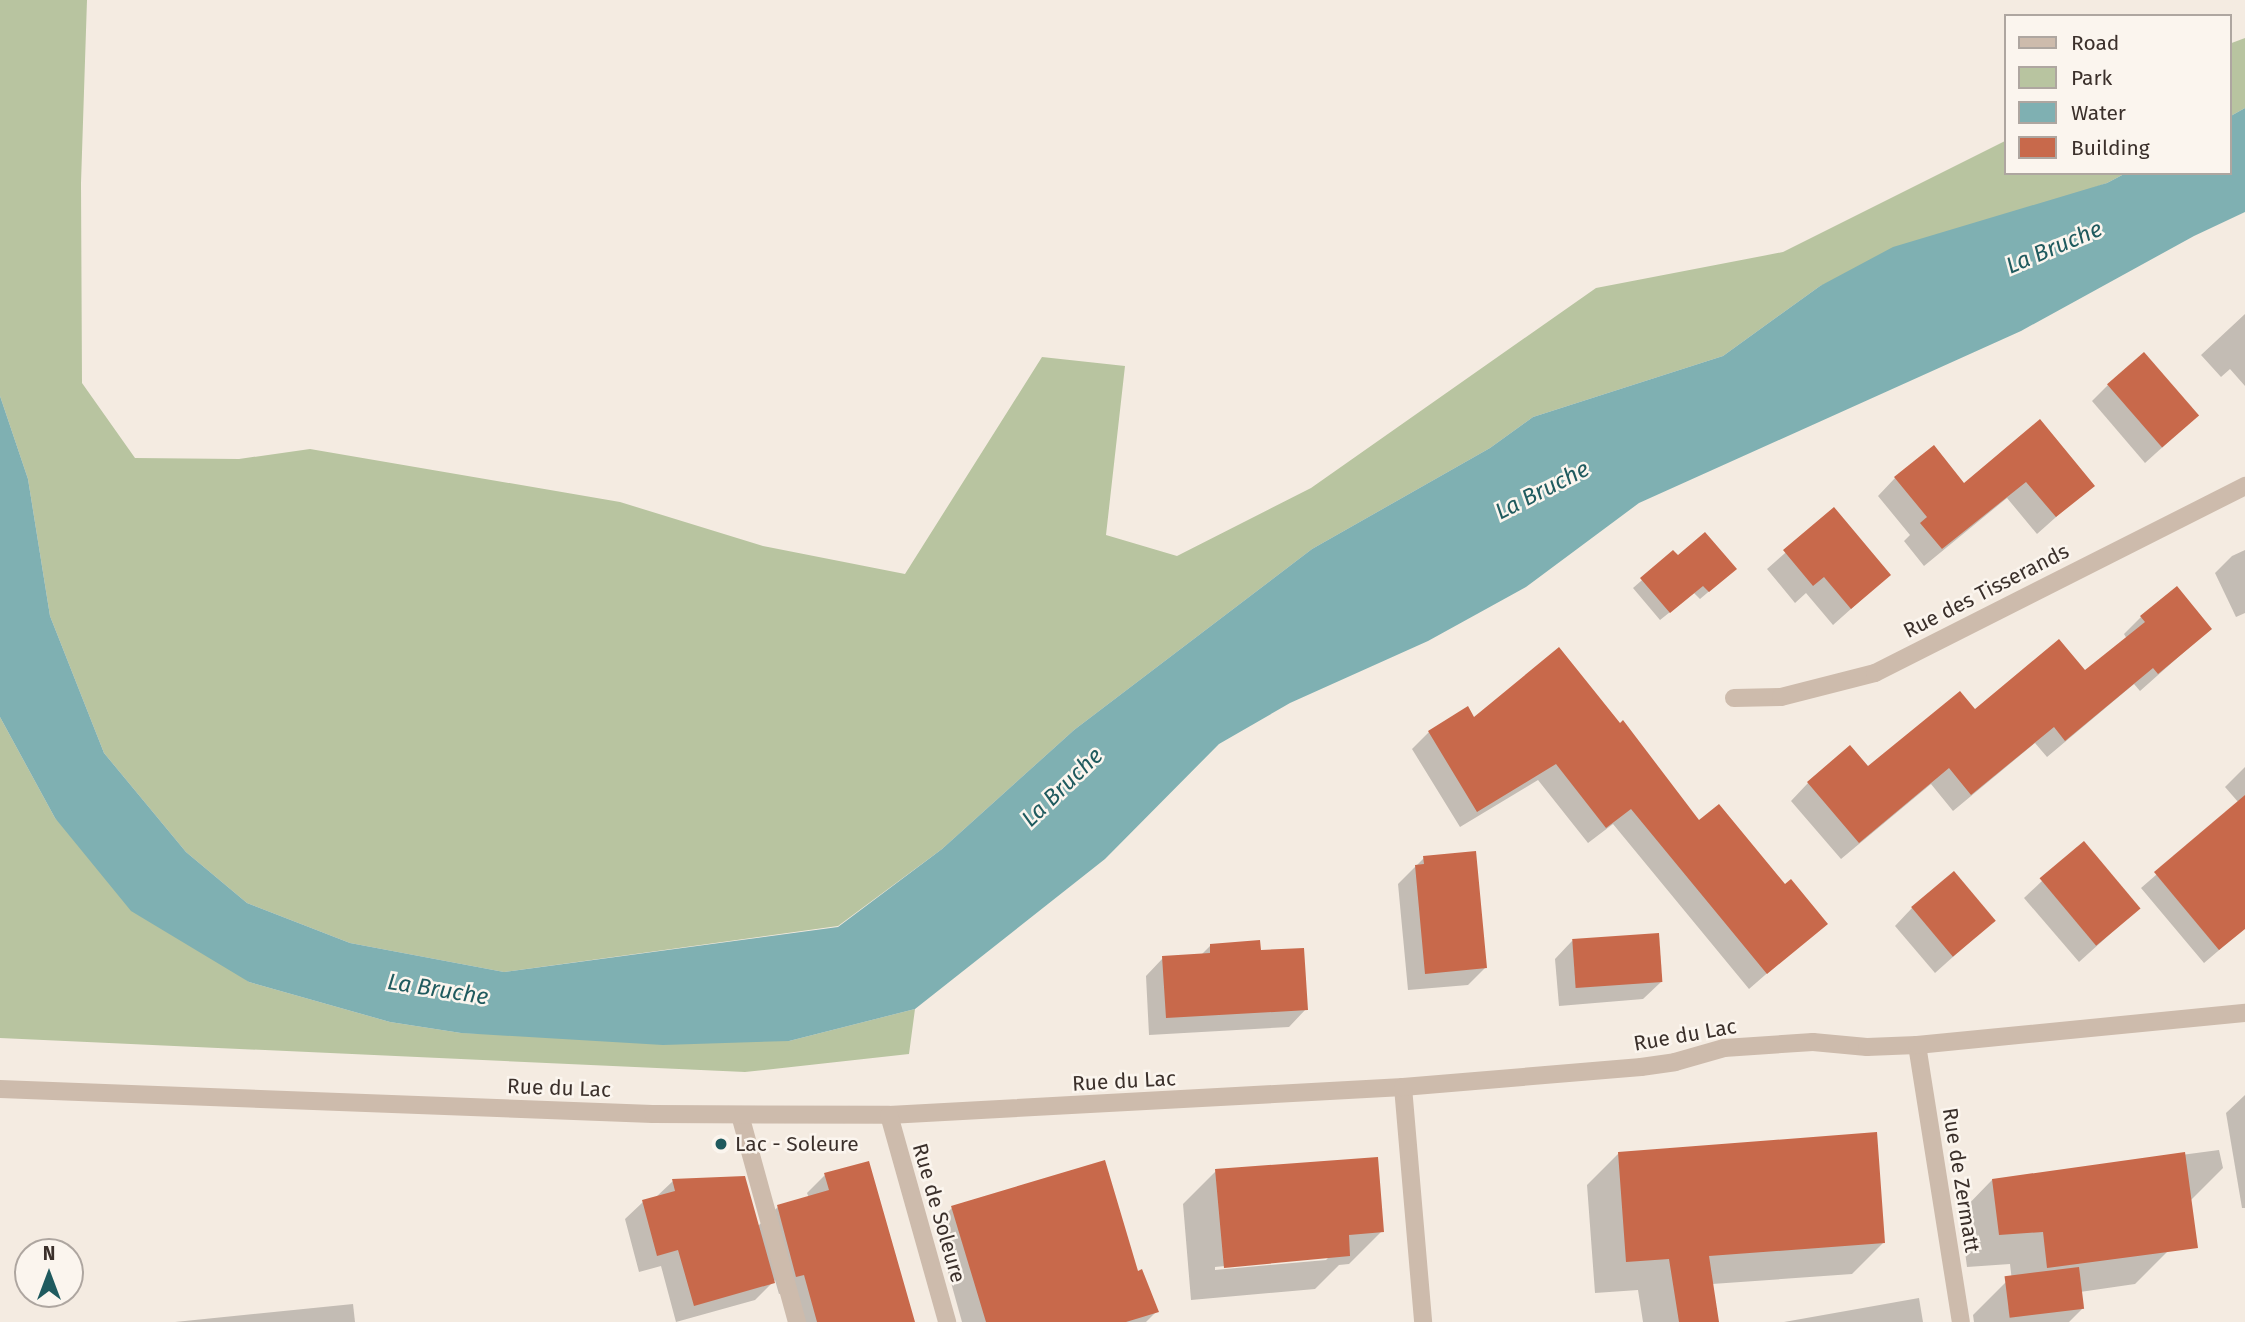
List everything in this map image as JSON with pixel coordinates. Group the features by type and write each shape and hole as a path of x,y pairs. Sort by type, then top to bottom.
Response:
{"street":[{"name":"Rue des Tisserands","path":"1734,698 1782,697 1875,673 2245,485"},
{"name":"Rue du Lac","path":"0,1089 321,1103 740,1115 888,1115 1403,1087 1641,1068 1675,1062 1724,1048 1813,1042 1867,1047 1917,1045 2245,1013"},
{"name":"Rue de Zermatt","path":"1917,1045 1961,1322"},
{"path":"1403,1087 1423,1322"},
{"path":"740,1115 797,1322"},
{"name":"Rue de Soleure","path":"888,1115 947,1322"}],"green space":[{"path":"0,0 87,0 81,183 82,383 135,458 239,459 310,449 620,502 763,546 905,574 1042,357 1125,366 1106,535 1177,556 1311,488 1596,288 1783,252 2004,142 2004,175 2122,175 2107,183 1820,286 1723,356 1533,417 1490,448 1312,549 1074,730 942,849 838,926 504,972 350,943 247,903 186,852 104,753 50,616 28,479 0,396"},
{"path":"2245,38 2245,108 2231,116 2231,43"},
{"path":"0,717 55,818 249,982 390,1022 461,1033 789,1041 915,1009 909,1054 745,1072 0,1038"}],"water":[{"name":"La Bruche","path":"2245,108 2245,212 2194,236 2021,331 1639,503 1526,587 1428,641 1290,703 1219,744 1105,859 915,1009 789,1041 663,1045 461,1033 390,1022 249,982 131,911 55,818 0,717 0,396 28,479 50,616 104,753 186,852 247,903 350,943 504,972 838,927 942,849 1074,730 1312,549 1490,448 1533,417 1723,356 1820,286 1893,247 2107,183 2122,175 2231,175 2231,116"}],"building":[{"path":"2144,352 2199,415 2162,448 2107,384"},
{"path":"2040,419 2095,486 2056,517 2026,482 1942,549 1920,523 1927,517 1894,477 1934,445 1964,483"},
{"path":"1834,507 1891,575 1851,609 1824,577 1813,586 1783,550"},
{"path":"1705,532 1737,569 1709,592 1703,586 1670,613 1640,578 1673,550 1678,555"},
{"path":"2177,586 2212,629 2158,674 2153,668 2065,741 2054,727 1971,795 1949,768 1859,843 1807,782 1850,745 1868,766 1960,691 1975,709 2059,639 2085,670 2145,622 2140,616"},
{"path":"1559,647 1620,723 1623,720 1699,820 1719,804 1785,884 1791,879 1828,924 1767,974 1631,809 1606,828 1556,764 1477,812 1428,731 1468,706 1474,717"},
{"path":"2245,795 2245,929 2219,950 2154,872"},
{"path":"2084,841 2141,908 2096,946 2040,878"},
{"path":"1476,851 1487,968 1425,974 1415,865 1424,864 1423,856"},
{"path":"1954,871 1996,921 1953,957 1911,907"},
{"path":"1659,933 1662,982 1576,988 1572,939"},
{"path":"1260,940 1261,950 1304,948 1308,1010 1166,1018 1162,956 1210,953 1210,944"},
{"path":"1877,1132 1885,1243 1709,1256 1719,1322 1679,1322 1669,1259 1626,1262 1618,1152"},
{"path":"2185,1152 2198,1248 2047,1268 2043,1232 1999,1235 1992,1179"},
{"path":"1378,1157 1384,1232 1349,1235 1350,1256 1224,1268 1215,1169"},
{"path":"1105,1160 1138,1271 1142,1269 1159,1312 1126,1322 986,1322 951,1206"},
{"path":"869,1161 915,1322 817,1322 804,1275 796,1277 777,1205 829,1190 824,1173"},
{"path":"745,1176 775,1283 694,1306 678,1250 657,1256 642,1200 675,1191 672,1179"},
{"path":"2079,1267 2084,1309 2010,1318 2005,1276"}],"place":[{"name":"Lac - Soleure","path":"721,1144"}]}
